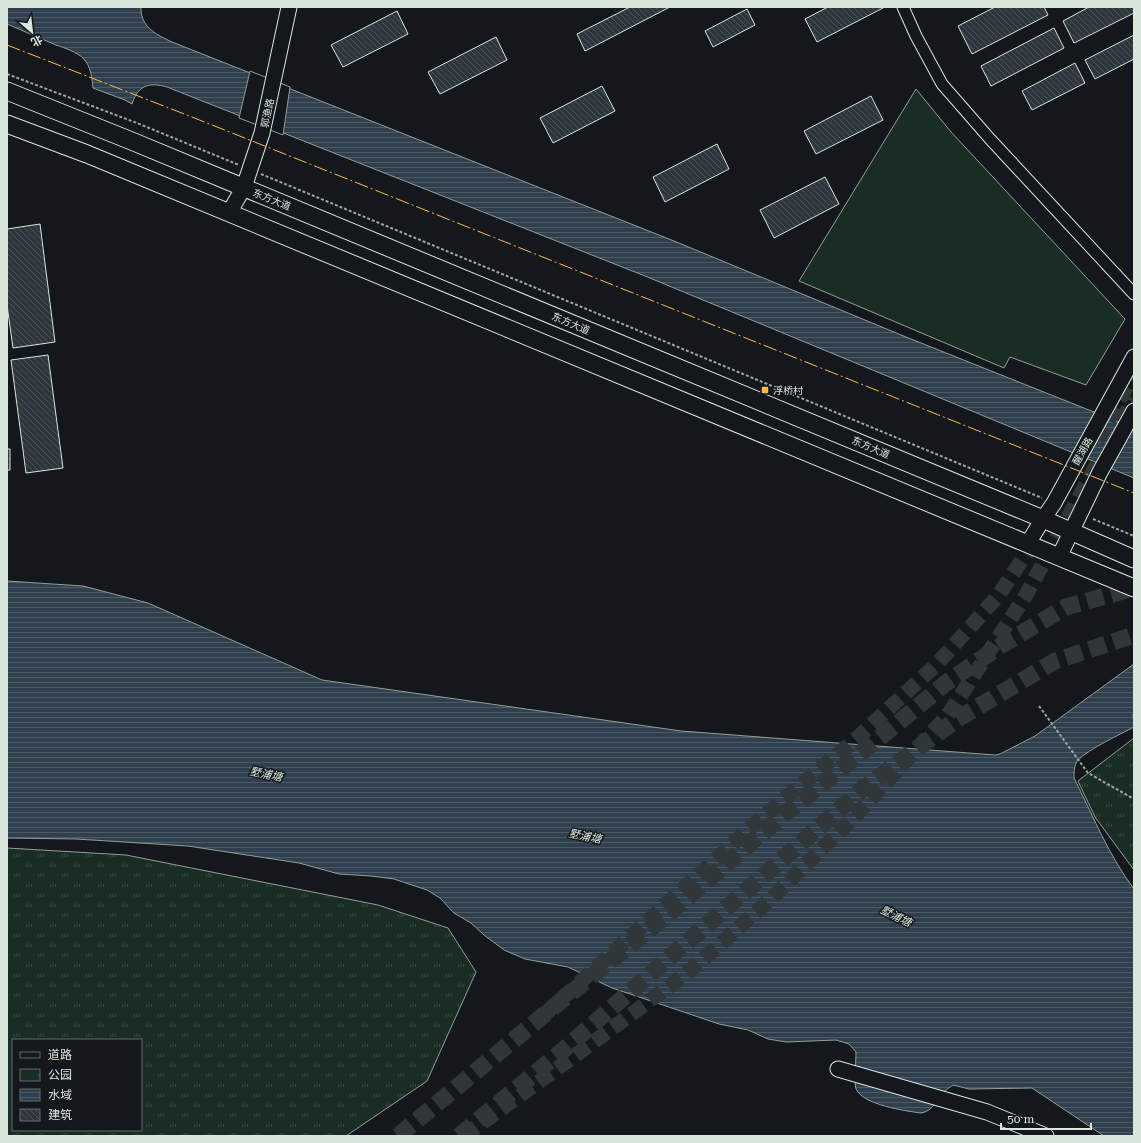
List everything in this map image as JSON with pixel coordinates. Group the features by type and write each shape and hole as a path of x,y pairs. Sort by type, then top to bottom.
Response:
{"main road":[{"name":"东方大道","path":"7,91 244,187 1072,531 1134,559"},
{"path":"7,124 87,154 1134,588"}],"street":[{"name":"郭渔路","path":"229,213 244,187 262,133 289,7"},
{"path":"903,7 916,36 942,84 990,139 1134,294"},
{"name":"醒湖路","path":"1028,543 1054,503 1134,357"},
{"path":"1059,557 1100,472 1133,413"},
{"path":"841,1070 987,1112 1046,1136"}],"path":[{"path":"7,74 137,123 240,165"},
{"path":"254,171 1054,503"},
{"path":"1079,513 1134,536"},
{"path":"1039,706 1088,773 1134,799"}],"green space":[{"path":"916,89 951,132 1125,319 1086,385 1010,357 1004,368 799,281"},
{"path":"1134,738 1134,870 1095,817 1078,781"},
{"path":"7,848 126,855 378,905 448,928 476,972 427,1081 346,1136 7,1136"}],"water":[{"path":"7,7 141,7 141,14 146,25 155,33 172,42 674,241 906,337 1134,428 1134,478 645,276 167,87 155,85 145,86 137,93 132,104 93,88 90,69 84,59 71,50 7,24"},
{"name":"墅浦塘","path":"7,581 83,586 148,603 322,680 681,731 995,755 1000,754 1035,736 1134,664 1134,727 1094,749 1080,759 1075,765 1074,778 1109,849 1134,889 1134,1136 1104,1136 1032,1088 969,1089 953,1085 942,1094 929,1110 921,1113 896,1109 876,1103 860,1095 856,1089 856,1052 849,1044 836,1040 786,1042 768,1039 748,1030 719,1024 612,988 568,967 525,959 504,950 471,923 454,913 440,898 427,890 394,879 339,874 299,863 188,846 76,839 7,838"}],"pier":[{"path":"250,71 290,87 283,135 239,118"}],"building":[{"path":"630,7 670,7 585,51 577,34"},
{"path":"828,7 883,8 817,42 805,19"},
{"path":"995,7 1044,7 1048,15 972,54 958,26"},
{"path":"1089,7 1134,7 1134,13 1074,43 1063,21"},
{"path":"747,9 755,25 713,47 705,31"},
{"path":"397,11 408,34 343,67 331,45"},
{"path":"1054,28 1064,48 991,86 981,66"},
{"path":"1134,35 1134,59 1095,79 1085,60"},
{"path":"496,37 507,60 440,94 428,72"},
{"path":"1075,63 1085,83 1032,110 1022,91"},
{"path":"602,86 615,111 553,143 540,118"},
{"path":"871,96 883,120 816,154 804,131"},
{"path":"717,144 729,169 665,202 653,177"},
{"path":"825,177 839,204 774,238 760,210"},
{"path":"40,224 55,342 13,348 7,305 7,229"},
{"path":"48,355 63,468 26,473 11,360"},
{"path":"7,449 10,449 10,470 7,470"}],"tunnel":[{"path":"1097,440 1134,373"},
{"path":"1121,422 1134,399"},
{"path":"464,1136 686,974 770,900 855,816 948,715 1026,595 1097,464"},
{"path":"545,1014 758,821 856,739 937,664 998,596 1038,536"},
{"path":"398,1136 661,920 782,816 946,683 1000,646 1066,607 1134,588"},
{"path":"459,1136 561,1052 864,788 956,720 1055,661 1134,635"}],"power":[{"path":"7,45 192,117 1134,493"}],"place":[{"name":"浮桥村","path":"765,390"}]}
